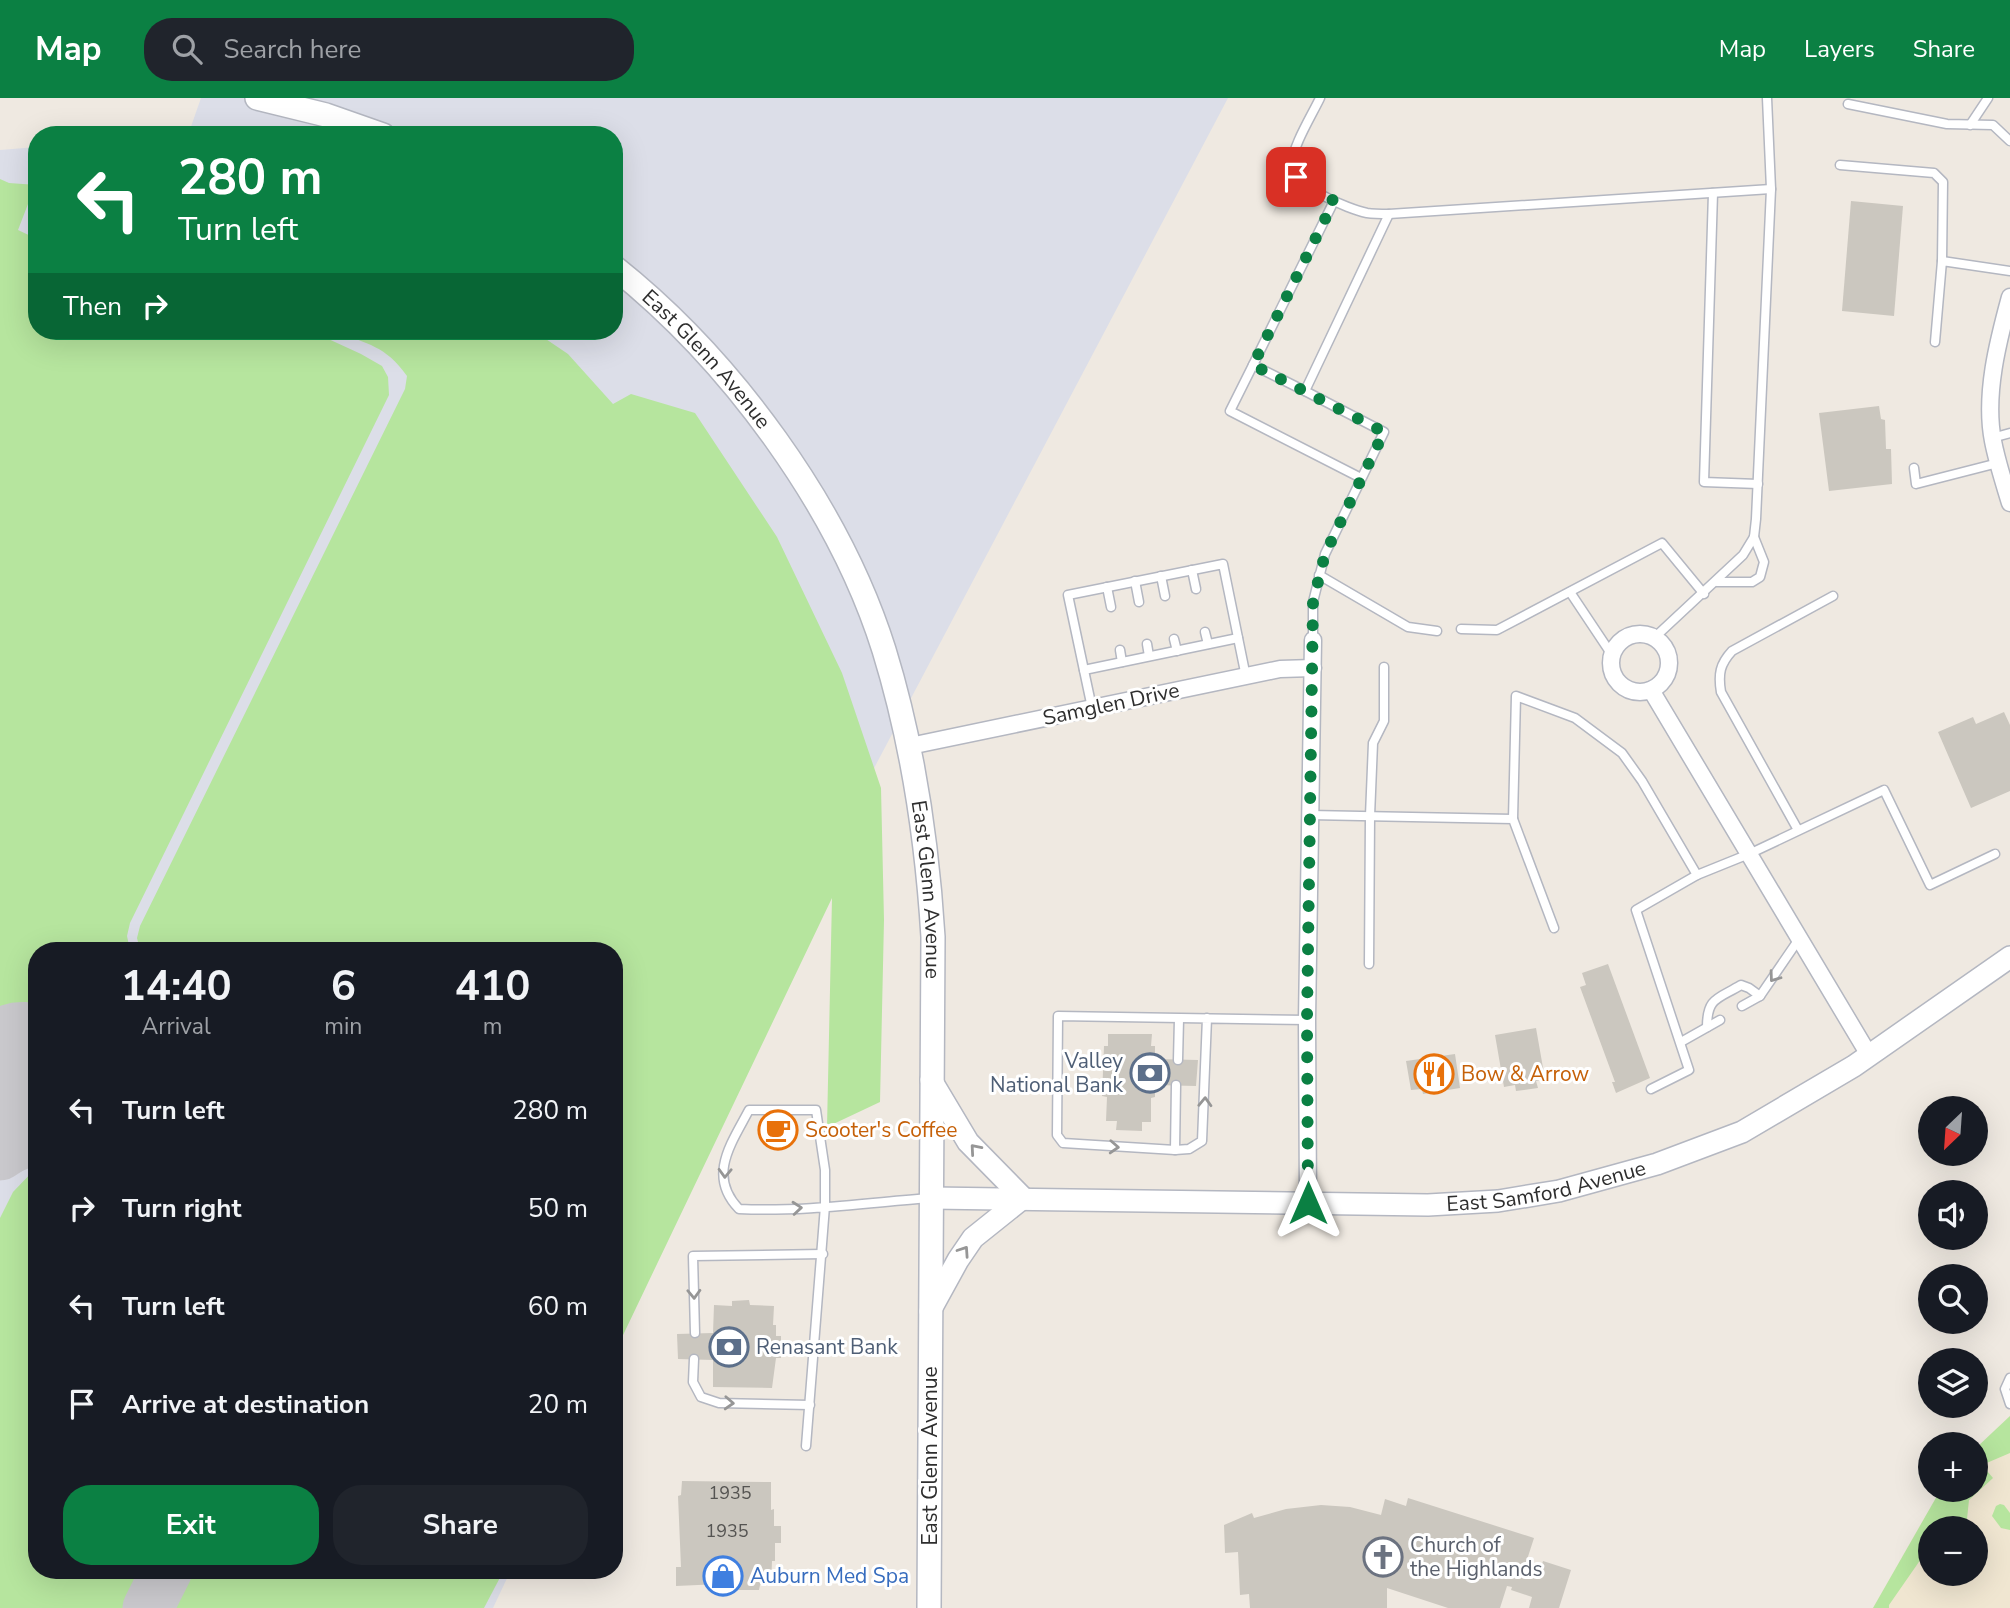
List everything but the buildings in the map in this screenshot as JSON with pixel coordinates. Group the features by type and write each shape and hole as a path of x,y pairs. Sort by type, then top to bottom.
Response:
{"main road":[{"path":"257,98 326,115 357,126"},
{"name":"East Glenn Avenue","path":"623,275 658,305 722,371 804,482 848,562 867,604 883,647 910,746 930,885 933,976 929,1608"}],"street":[{"path":"2010,297 1996,346 1992,395 1992,438 2010,503"},
{"path":"1639,634 1654,638 1664,646 1669,664 1662,682 1651,690 1637,692 1620,684 1611,667 1612,655 1621,640 1639,634"},
{"path":"1308,1203 1307,1020 1313,640"},
{"name":"Samglen Drive","path":"910,746 1280,669 1313,668"},
{"path":"1651,690 1869,1055"},
{"name":"East Samford Avenue","path":"932,1198 1428,1205 1498,1201 1559,1191 1657,1164 1742,1132 1869,1055 2010,957"},
{"path":"930,1311 973,1238 1023,1198 968,1142 931,1080"}],"lane":[{"path":"1320,98 1293,156 1292,167 1296,177 1334,201 1369,213 1390,214 1771,189"},
{"path":"1654,638 1717,582 1743,555 1754,537 1771,189 1767,98"},
{"path":"1970,125 1988,98"},
{"path":"1848,104 1947,124 1993,125 2010,141"},
{"path":"1840,164 1934,173 1943,182 1942,261 1935,342"},
{"path":"1713,193 1704,482 1758,484"},
{"path":"1334,201 1230,411 1361,478"},
{"path":"1305,391 1390,214"},
{"path":"1942,261 2010,271"},
{"path":"1253,365 1384,432 1325,554 1313,602 1313,640"},
{"path":"1992,438 2010,433"},
{"path":"1914,468 1916,484 1998,463"},
{"path":"1717,582 1752,582 1760,577 1765,562 1754,537"},
{"path":"1461,629 1497,630 1662,543 1704,594"},
{"path":"1092,708 1069,595 1135,581 1223,564 1246,677"},
{"path":"1192,570 1196,589"},
{"path":"1320,575 1408,627 1437,631"},
{"path":"1161,576 1165,596"},
{"path":"1135,581 1139,601"},
{"path":"1107,587 1111,607"},
{"path":"1570,592 1612,655"},
{"path":"1798,830 1721,692 1718,677 1723,661 1732,651 1833,596"},
{"path":"1205,632 1208,644"},
{"path":"1084,670 1238,638"},
{"path":"1174,639 1177,651"},
{"path":"1147,645 1149,656"},
{"path":"1120,650 1122,662"},
{"path":"1369,964 1373,743 1384,721 1384,667"},
{"path":"1554,928 1513,819 1516,696 1575,718 1622,753 1643,781 1696,875"},
{"path":"1650,1089 1689,1070 1636,910 1696,875 1749,854 1884,790 1930,885 1995,855"},
{"path":"1310,815 1513,819"},
{"path":"1742,1006 1760,996 1799,939"},
{"path":"1707,1027 1707,1010 1710,1003 1741,985 1760,996"},
{"path":"1207,1018 1202,1141 1189,1149 1175,1150 1063,1143 1057,1135 1058,1016 1179,1019 1207,1018 1307,1020"},
{"path":"1178,1060 1179,1019"},
{"path":"1681,1042 1720,1020"},
{"path":"1175,1150 1176,1086"},
{"path":"806,1446 825,1206 825,1170 816,1110 749,1110 728,1150 722,1170 724,1186 729,1199 739,1209 769,1210 825,1206 932,1198"},
{"path":"695,1333 693,1256 823,1254"},
{"path":"694,1359 693,1382 701,1396 719,1403 810,1405"},
{"path":"2010,1378 2005,1388 2010,1404"}],"shaded area":[{"path":"201,98 1228,98 853,808 623,1333 623,942 28,942 28,1579 507,1579 493,1608 0,1608 0,150 28,148 28,340 623,340 623,126 191,126"},
{"path":"2010,1416 2010,1608 1873,1608 1918,1529 1918,1586 1988,1586 1988,1516 1926,1516 1934,1502 1988,1502 1988,1437"}],"green space":[{"path":"0,179 9,183 28,184 28,204 18,230 28,235 28,340 331,340 382,366 388,377 389,395 130,923 128,942 28,942 28,1058 0,1044"},
{"path":"358,340 547,340 568,354 613,404 631,394 695,413 777,537 842,673 881,788 884,920 880,1102 827,1127 832,898 623,1335 623,942 138,942 140,926 405,389 407,376 391,358"},
{"path":"28,1176 28,1579 146,1579 132,1608 0,1608 0,1218 13,1192"},
{"path":"2010,1416 2010,1453 1988,1462 1988,1437"},
{"path":"1934,1502 1969,1502 1967,1516 1926,1516"},
{"path":"2000,1504 2010,1513 2010,1530 2001,1528 1992,1516 1996,1506"},
{"path":"1918,1529 1918,1563 1889,1608 1873,1608"},
{"path":"181,1579 499,1579 484,1608 167,1608"}],"taxiway":[{"path":"0,1155 28,1137"},
{"path":"148,1608 162,1579"}],"runway":[{"path":"0,1111 22,1066"}],"place":[{"name":"Valley National Bank","path":"1150,1073"},
{"name":"Bow & Arrow","path":"1434,1074"},
{"name":"Scooter's Coffee","path":"778,1130"},
{"name":"Renasant Bank","path":"729,1347"},
{"name":"Church of the Highlands","path":"1383,1557"},
{"name":"Auburn Med Spa","path":"723,1576"}],"route":[{"path":"1296,177 1334,201 1253,365 1384,432 1325,554 1313,602 1307,1020 1308,1203"}]}
